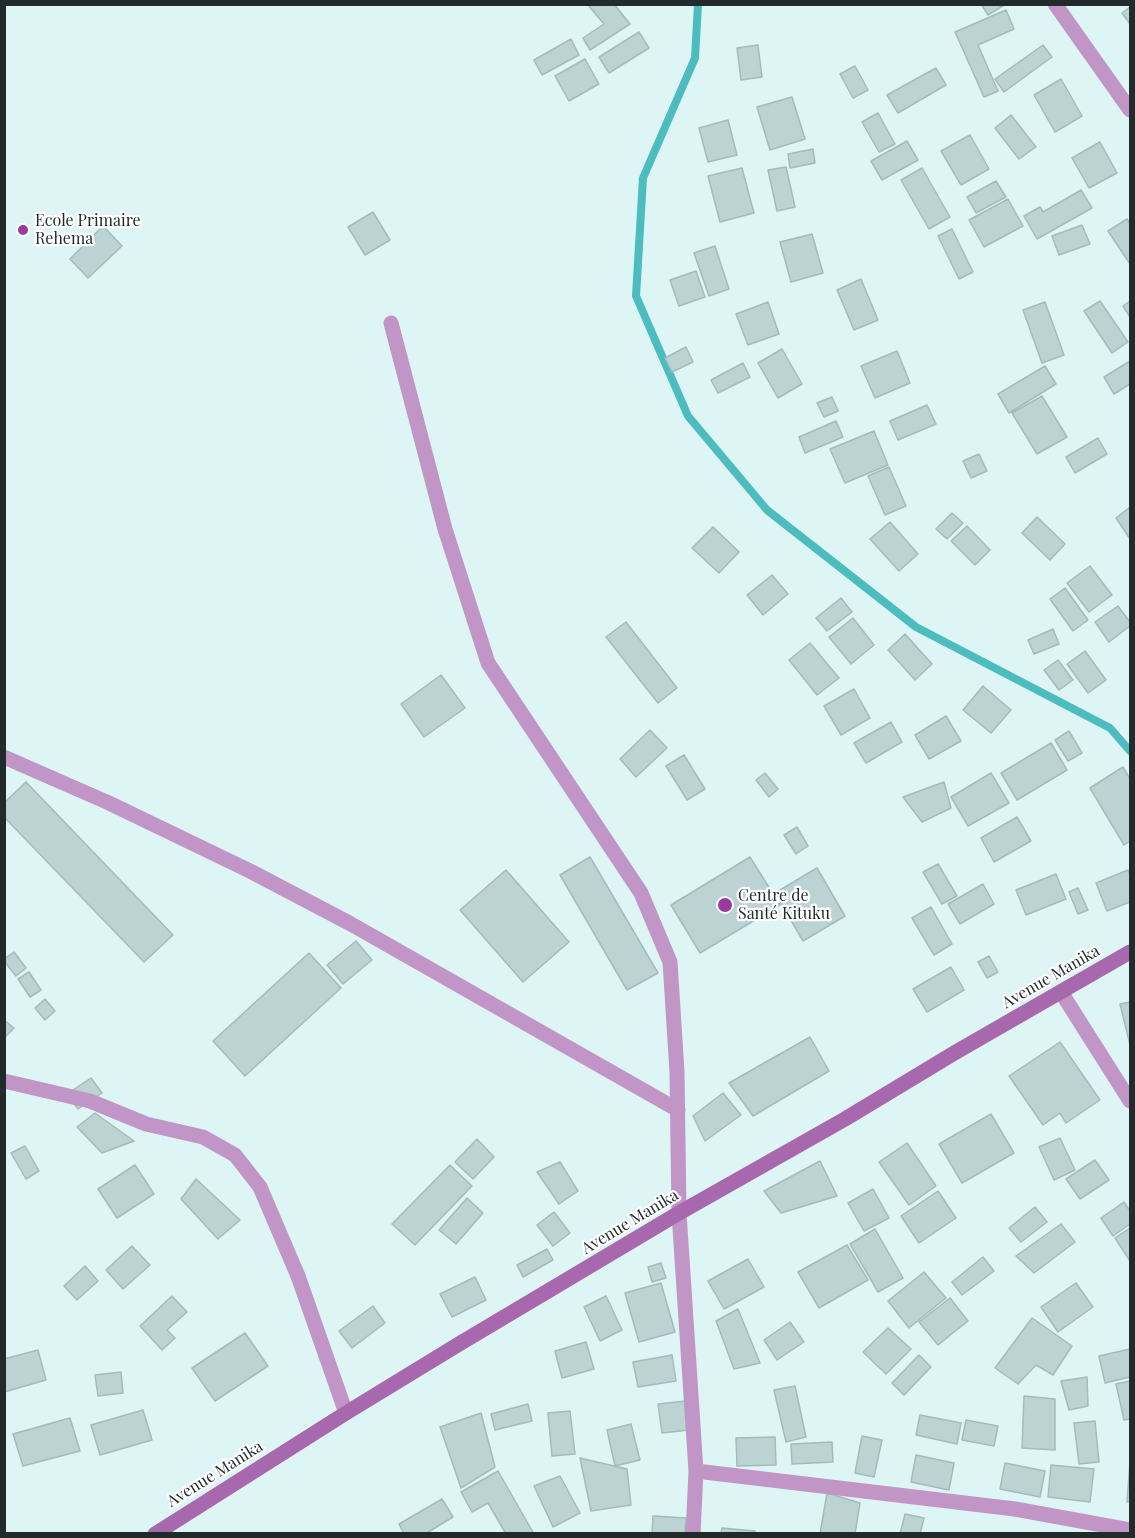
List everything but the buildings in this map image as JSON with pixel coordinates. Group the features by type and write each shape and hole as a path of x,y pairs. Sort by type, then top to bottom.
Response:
{"street":[{"path":"1055,4 1131,110"},
{"path":"391,323 445,529 488,663 641,893 670,962 678,1110 679,1213 696,1471 693,1533"},
{"path":"4,757 109,803 250,871 351,924 678,1110"},
{"name":"Avenue Manika","path":"155,1533 346,1413 679,1213 1131,952"},
{"path":"1061,992 1131,1101"},
{"path":"4,1081 90,1101 146,1124 203,1137 235,1155 265,1198 298,1276 346,1413"},
{"path":"696,1471 1015,1509 1131,1530"}],"waterway":[{"path":"698,4 695,58 643,178 636,296 688,416 767,510 916,627 1110,728 1130,751"}],"place":[{"name":"Ecole Primaire Rehema","path":"23,230"},
{"name":"Centre de Santé Kituku","path":"725,905"}]}
